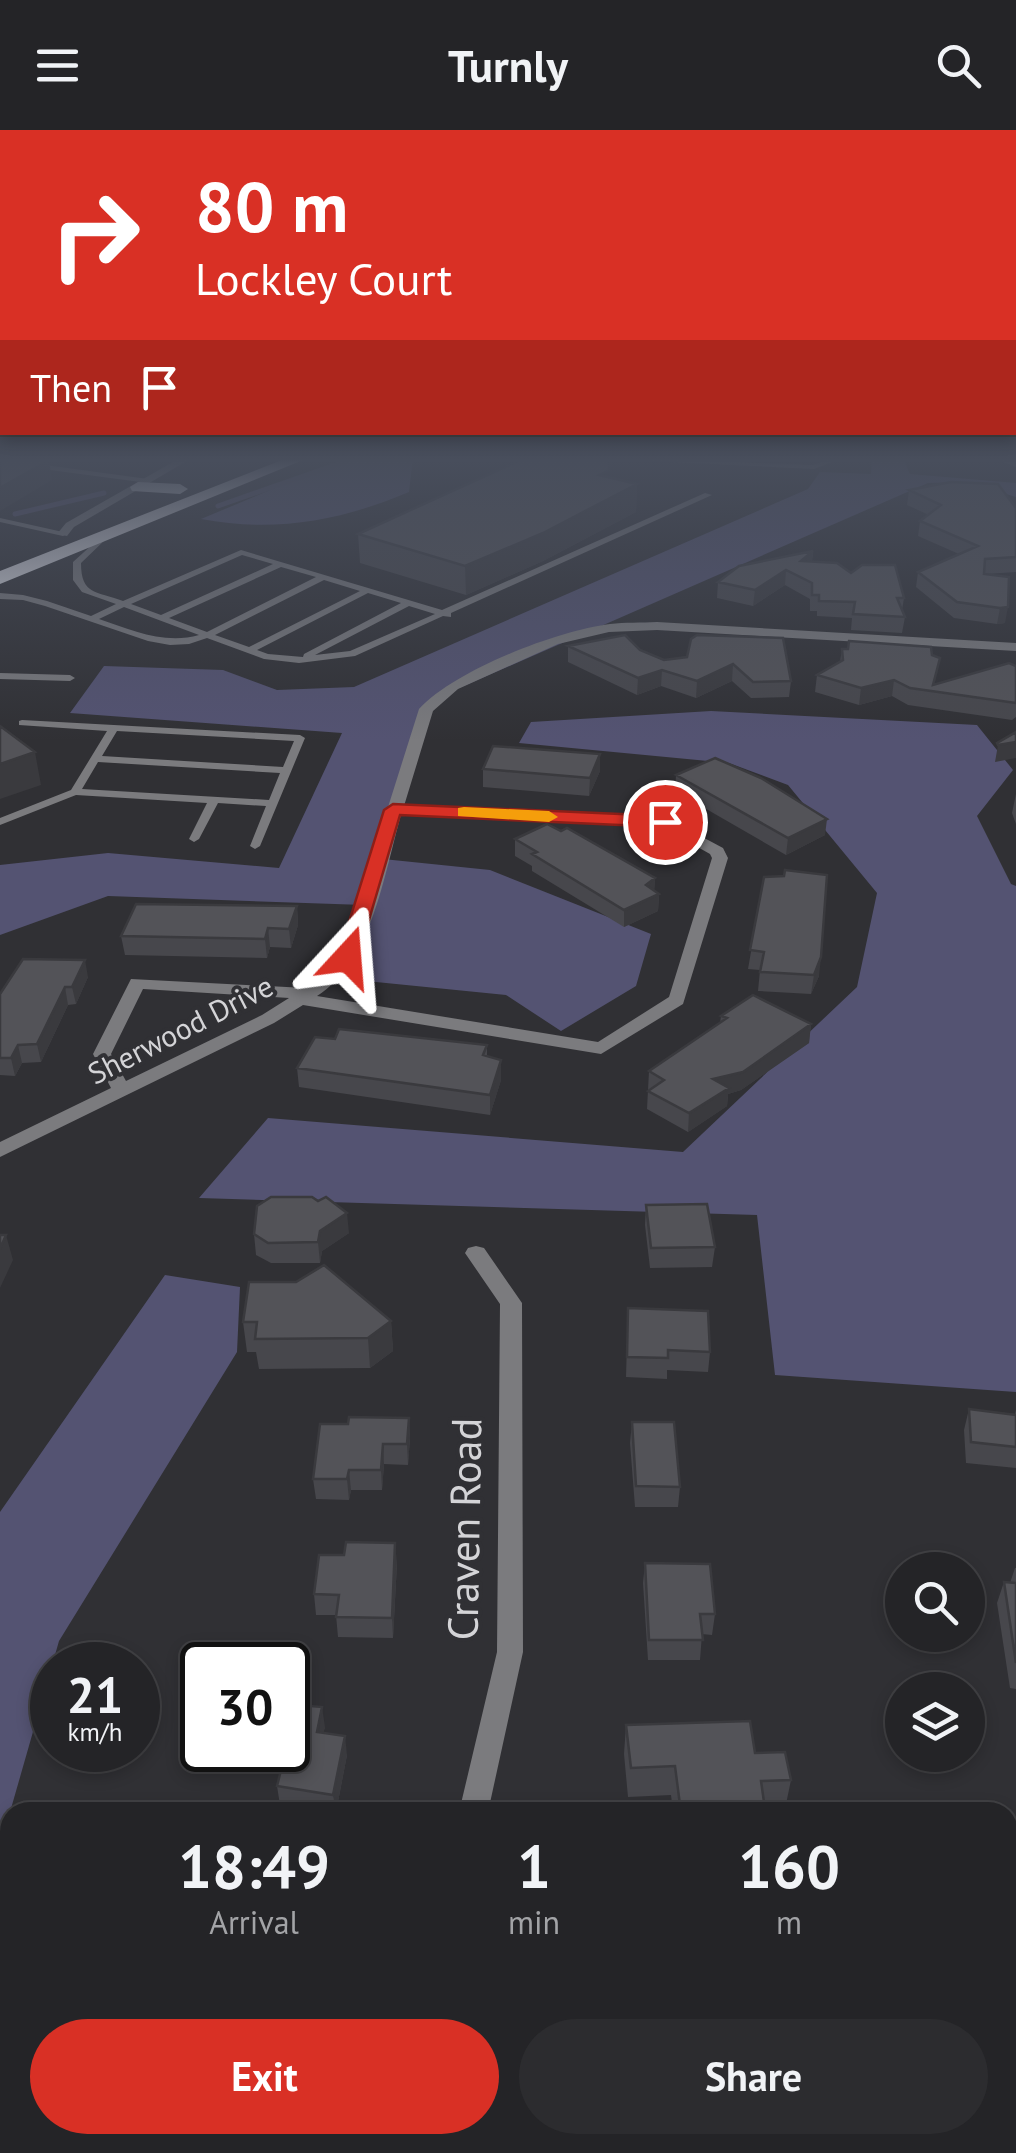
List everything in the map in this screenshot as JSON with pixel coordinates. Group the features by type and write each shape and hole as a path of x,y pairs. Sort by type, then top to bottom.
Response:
{"highway":[{"path":"0,578 63,552"}],"street":[{"name":"Sherwood Drive","path":"0,1150 304,996 348,957 418,730 432,701 453,686 572,636 656,626 1016,647"},
{"path":"122,1090 102,1054 136,983 304,996 602,1048 677,1000 720,858 717,851 665,822 393,810"},
{"name":"Craven Road","path":"475,1802 510,1652 510,1303 476,1253"}],"lane":[{"path":"87,552 77,562 77,580 86,590 248,651 298,660 352,654 448,615 571,552"},
{"path":"95,617 240,552"},
{"path":"242,552 448,615"},
{"path":"130,632 280,564"},
{"path":"0,596 27,597 130,632 189,641 323,577"},
{"path":"248,651 368,590"},
{"path":"298,660 408,602"},
{"path":"0,676 70,678"},
{"path":"22,723 300,738 255,846"},
{"path":"74,792 114,728"},
{"path":"96,759 287,770"},
{"path":"0,822 74,792 273,804"},
{"path":"194,839 214,800"}],"shaded area":[{"path":"663,552 769,552 434,699 383,859 490,870 651,934 636,986 561,1031 506,995 336,978 364,905 108,896 0,935 0,865 108,853 279,868 342,733 70,713 104,666 223,670 277,690 354,687"},
{"path":"711,711 977,725 1013,770 977,816 1011,884 1016,886 1016,1392 775,1375 757,1215 199,1198 268,1118 683,1152 857,987 877,893 788,785 729,763 519,743 531,722"},
{"path":"165,1275 240,1287 237,1352 59,1642 30,1642 30,1742 13,1802 0,1802 0,1512"}],"building":[{"path":"420,552 497,552 465,566"},
{"path":"806,552 811,552 801,561 837,563 851,573 862,565 895,565 904,598 897,598 905,617 853,614 855,602 819,601 819,595 812,595 812,583 786,570 755,590 718,582 739,566"},
{"path":"963,552 1016,552 1016,557 985,559 984,574 1009,577 1008,607 957,602 918,572"},
{"path":"625,635 640,650 664,660 687,657 691,639 697,635 783,638 791,681 753,682 733,664 697,681 662,670 638,678 568,646"},
{"path":"849,641 931,647 932,655 940,658 933,685 1009,663 1016,666 1016,703 910,688 894,680 861,688 817,675 843,660 842,649 848,649"},
{"path":"0,726 35,752 0,764"},
{"path":"1016,732 1016,742 998,745 997,743"},
{"path":"493,746 600,754 590,778 483,769"},
{"path":"715,758 761,778 827,819 788,838 676,775"},
{"path":"547,824 561,831 567,828 655,878 646,885 659,894 624,910 532,854 537,852 515,839"},
{"path":"785,870 827,875 821,957 814,975 760,972 764,952 750,950 764,877 784,876"},
{"path":"136,904 297,906 289,929 268,928 265,939 121,936"},
{"path":"23,959 85,960 72,987 65,987 37,1044 18,1045 11,1058 0,1058 0,994"},
{"path":"753,995 811,1024 743,1072 713,1079 729,1088 689,1113 648,1091 664,1080 649,1071 727,1018 721,1016"},
{"path":"339,1029 487,1045 483,1055 501,1060 490,1095 297,1068 315,1037 335,1039"},
{"path":"271,1197 312,1197 318,1201 326,1197 347,1213 320,1231 318,1242 268,1243 254,1234 257,1206"},
{"path":"707,1204 715,1247 651,1248 646,1205"},
{"path":"324,1265 391,1321 368,1338 255,1339 257,1322 243,1322 249,1282 296,1282"},
{"path":"628,1308 708,1311 710,1352 668,1350 668,1358 627,1357"},
{"path":"969,1409 1016,1415 1016,1447 971,1442"},
{"path":"349,1417 409,1418 407,1444 383,1444 381,1470 349,1470 347,1479 313,1479 320,1424 348,1424"},
{"path":"632,1422 674,1422 680,1487 636,1486"},
{"path":"346,1542 395,1543 392,1618 336,1617 339,1595 314,1594 319,1555 344,1555"},
{"path":"645,1563 710,1564 715,1614 700,1614 703,1640 649,1640"},
{"path":"1004,1582 1016,1583 1016,1663"},
{"path":"310,1706 322,1707 317,1732 345,1736 333,1795 277,1786 280,1772 310,1772"},
{"path":"750,1721 755,1753 785,1752 791,1780 761,1781 764,1802 680,1802 675,1766 631,1768 626,1725"}],"slow traffic":[{"path":"464,812 549,817"}],"route":[{"path":"348,957 393,810 665,822"}]}
